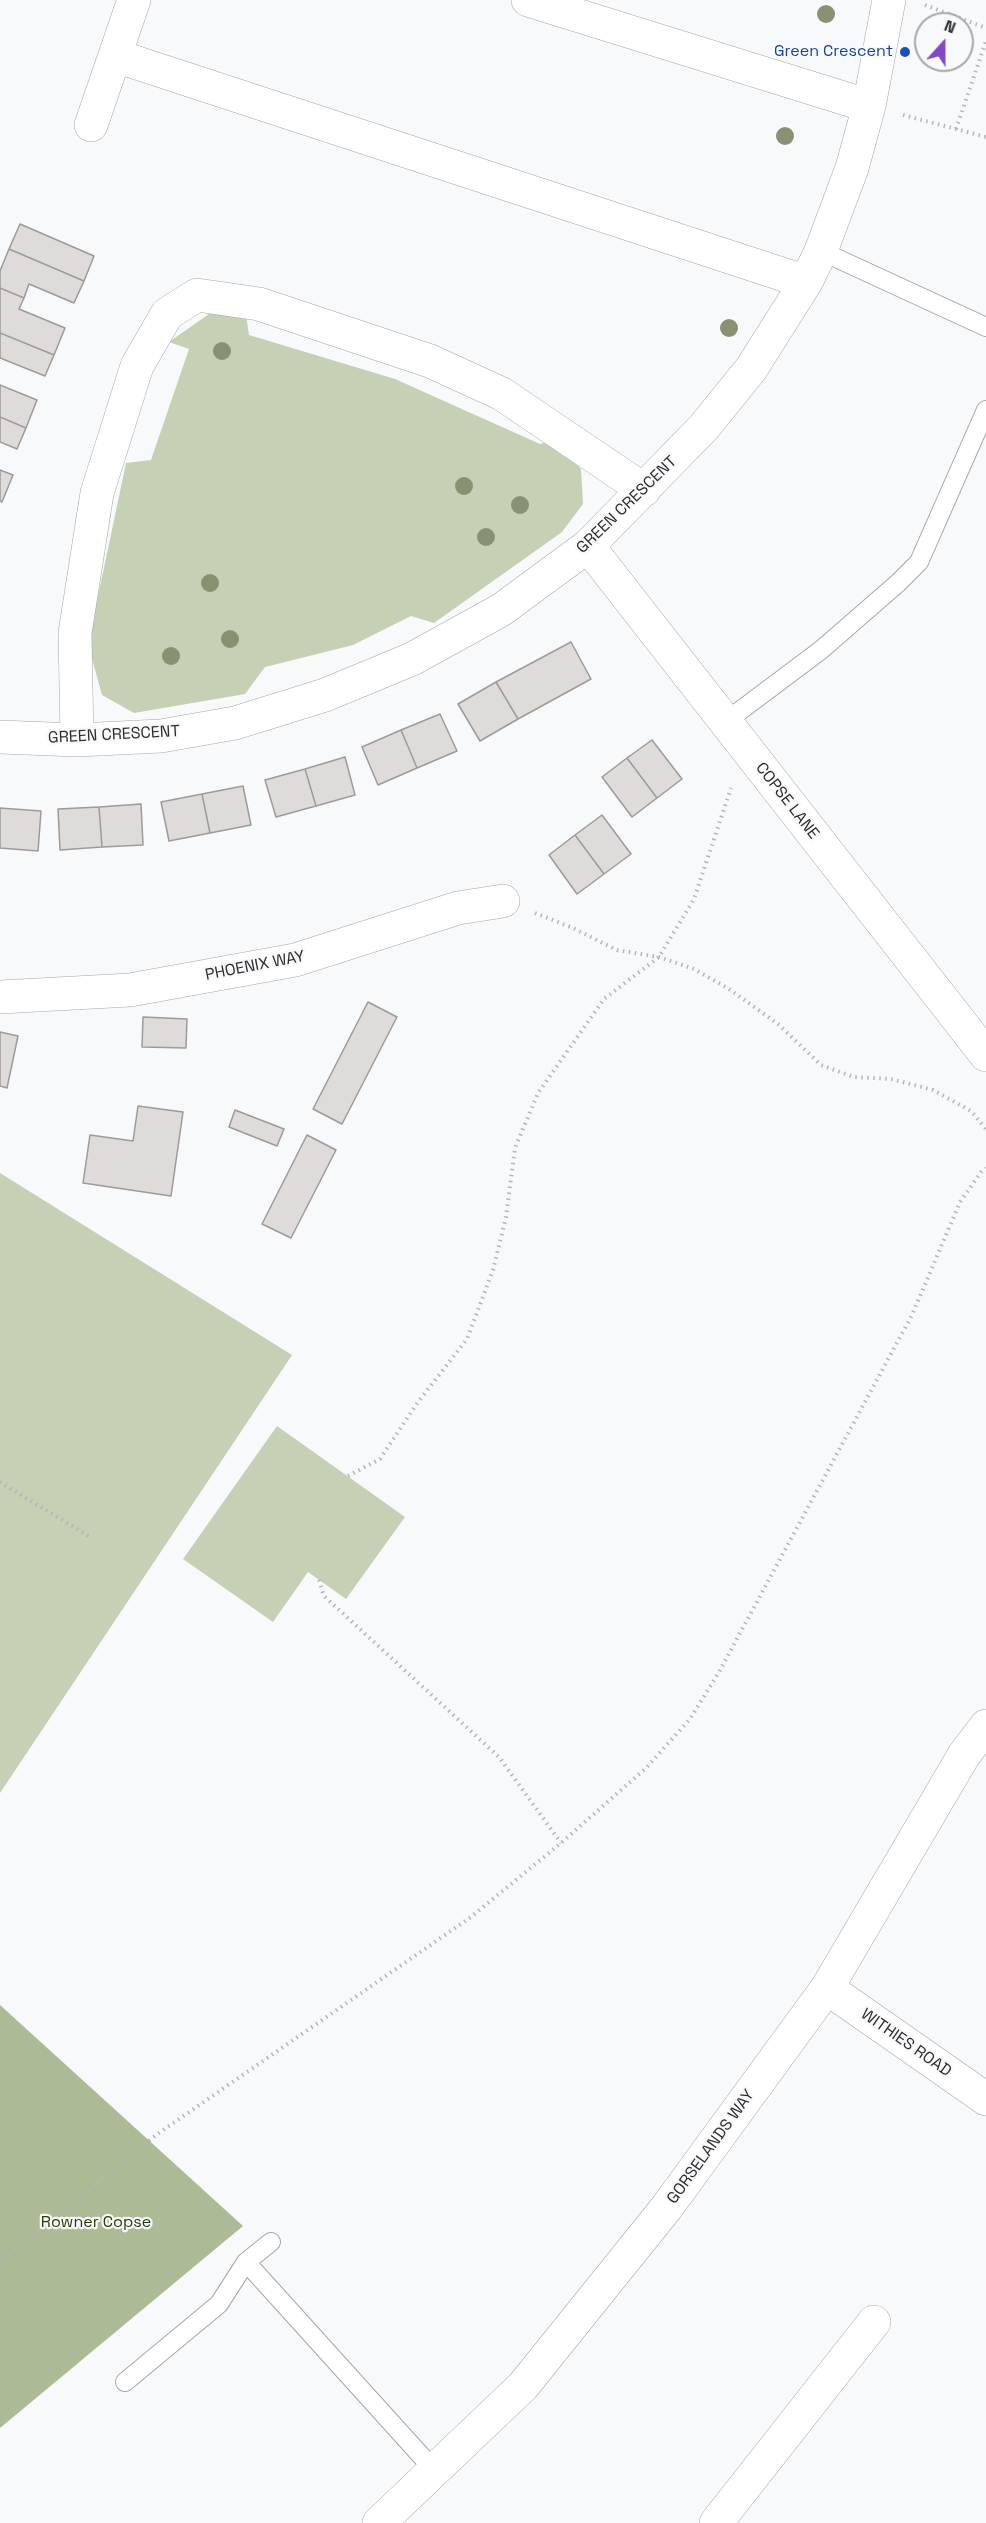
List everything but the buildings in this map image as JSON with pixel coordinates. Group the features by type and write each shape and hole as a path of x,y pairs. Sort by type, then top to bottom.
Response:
{"street":[{"path":"91,125 134,0"},
{"path":"528,0 869,106"},
{"name":"GREEN CRESCENT","path":"0,737 77,740 161,736 235,723 325,695 412,659 501,610 588,546 704,427 751,369 806,282 821,251 852,168 869,106 890,0"},
{"path":"116,56 806,282"},
{"path":"77,740 75,633 98,493 137,366 167,314 197,295 259,304 430,361 502,394 644,490"},
{"name":"COPSE LANE","path":"588,546 986,1055"},
{"name":"PHOENIX WAY","path":"0,997 130,990 295,960 458,908 503,901"},
{"name":"GORSELANDS WAY","path":"378,2523 523,2386 667,2207 827,1988 964,1755 986,1726"},
{"name":"WITHIES ROAD","path":"827,1988 986,2099"},
{"path":"716,2523 874,2322"}],"lane":[{"path":"821,251 986,327"},
{"path":"735,734 821,650 919,562 986,410"},
{"path":"125,2382 219,2304 246,2262 271,2242"},
{"path":"246,2262 434,2470"}],"path":[{"path":"922,4 986,27"},
{"path":"956,129 986,41"},
{"path":"869,106 986,137"},
{"path":"348,1476 380,1459 418,1402 467,1339 493,1270 506,1216 515,1148 538,1093 604,999 659,957 694,899 735,734"},
{"path":"503,901 573,928 617,950 659,957 694,969 729,989 778,1024 821,1065 854,1077 891,1079 933,1090 971,1111 986,1129"},
{"path":"0,2262 156,2135 471,1917 561,1843 646,1768 690,1719 719,1672 912,1315 960,1202 986,1168"},
{"path":"0,1482 90,1537"},
{"path":"319,1580 324,1596 499,1757 561,1843"}],"green space":[{"path":"209,314 246,315 249,335 395,379 540,444 552,440 581,469 583,504 562,532 434,623 411,616 353,645 265,667 245,694 134,713 102,695 88,644 126,463 151,460 189,349 169,342"},
{"path":"0,1173 292,1355 0,1793"},
{"path":"277,1426 405,1517 346,1599 308,1572 273,1622 183,1559"},
{"name":"Rowner Copse","path":"0,2005 243,2226 0,2428"}],"place":[{"name":"Green Crescent","path":"905,52"}]}
